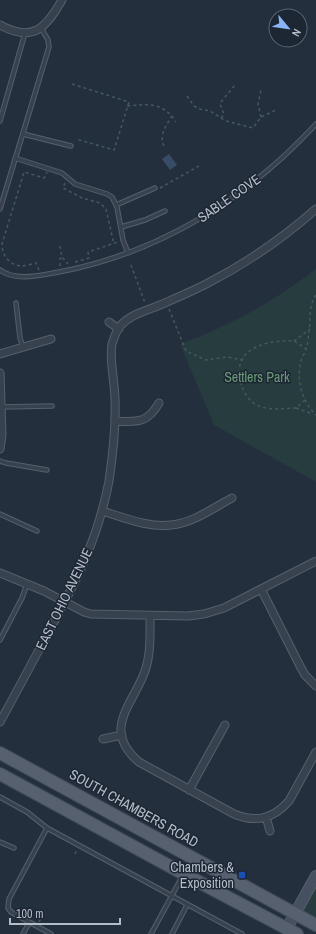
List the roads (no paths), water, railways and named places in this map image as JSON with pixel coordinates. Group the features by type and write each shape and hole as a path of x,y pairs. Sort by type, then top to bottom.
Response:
{"main road":[{"name":"SOUTH CHAMBERS ROAD","path":"0,753 316,925"},
{"path":"0,774 290,932"}],"street":[{"path":"0,25 16,33 25,33 41,28 52,17 62,0"},
{"name":"EAST OHIO AVENUE","path":"0,722 65,602 86,558 102,512 112,462 115,421 112,345 119,328 123,323 136,314 208,283 244,263 278,240 316,209"},
{"path":"109,322 119,328"},
{"path":"0,354 51,339"},
{"path":"0,373 2,435 0,448"},
{"path":"115,421 135,422 146,419 152,415 159,403"},
{"path":"102,512 156,525 171,525 191,520 232,498"},
{"path":"0,573 44,590 84,612 91,614 188,616 204,614 224,608 316,561"},
{"path":"261,589 305,675 316,686"},
{"path":"150,616 148,656 141,681 122,718 122,735 127,750 139,762 242,817 251,819 266,817 278,812 289,801 316,752"},
{"path":"189,790 225,725"},
{"path":"103,739 122,735"},
{"path":"266,817 270,830"},
{"path":"290,932 295,914 316,876"}],"lane":[{"path":"0,209 49,47 48,40 41,28"},
{"path":"0,121 25,33"},
{"name":"SABLE COVE","path":"0,270 12,276 18,277 47,274 83,267 128,253 180,230 206,216 232,199 278,162 316,124"},
{"path":"22,134 71,146"},
{"path":"15,158 62,172 75,184 112,197 116,205 128,253"},
{"path":"116,205 155,188"},
{"path":"121,227 145,220 165,211"},
{"path":"16,303 20,338 23,347"},
{"path":"1,407 52,406"},
{"path":"0,461 47,470"},
{"path":"0,514 37,531"},
{"path":"0,640 22,598 27,584"},
{"path":"0,797 27,812 47,828 242,934"},
{"path":"47,828 8,903 11,912 50,934"},
{"path":"0,842 14,848"},
{"path":"152,934 184,874"},
{"path":"172,934 187,905"},
{"path":"23,934 29,923"}],"water":[{"path":"169,154 177,165 170,170 162,159"}],"place":[{"name":"Chambers & Exposition","path":"242,875"}],"park label":[{"name":"Settlers Park","path":"257,377"}]}
